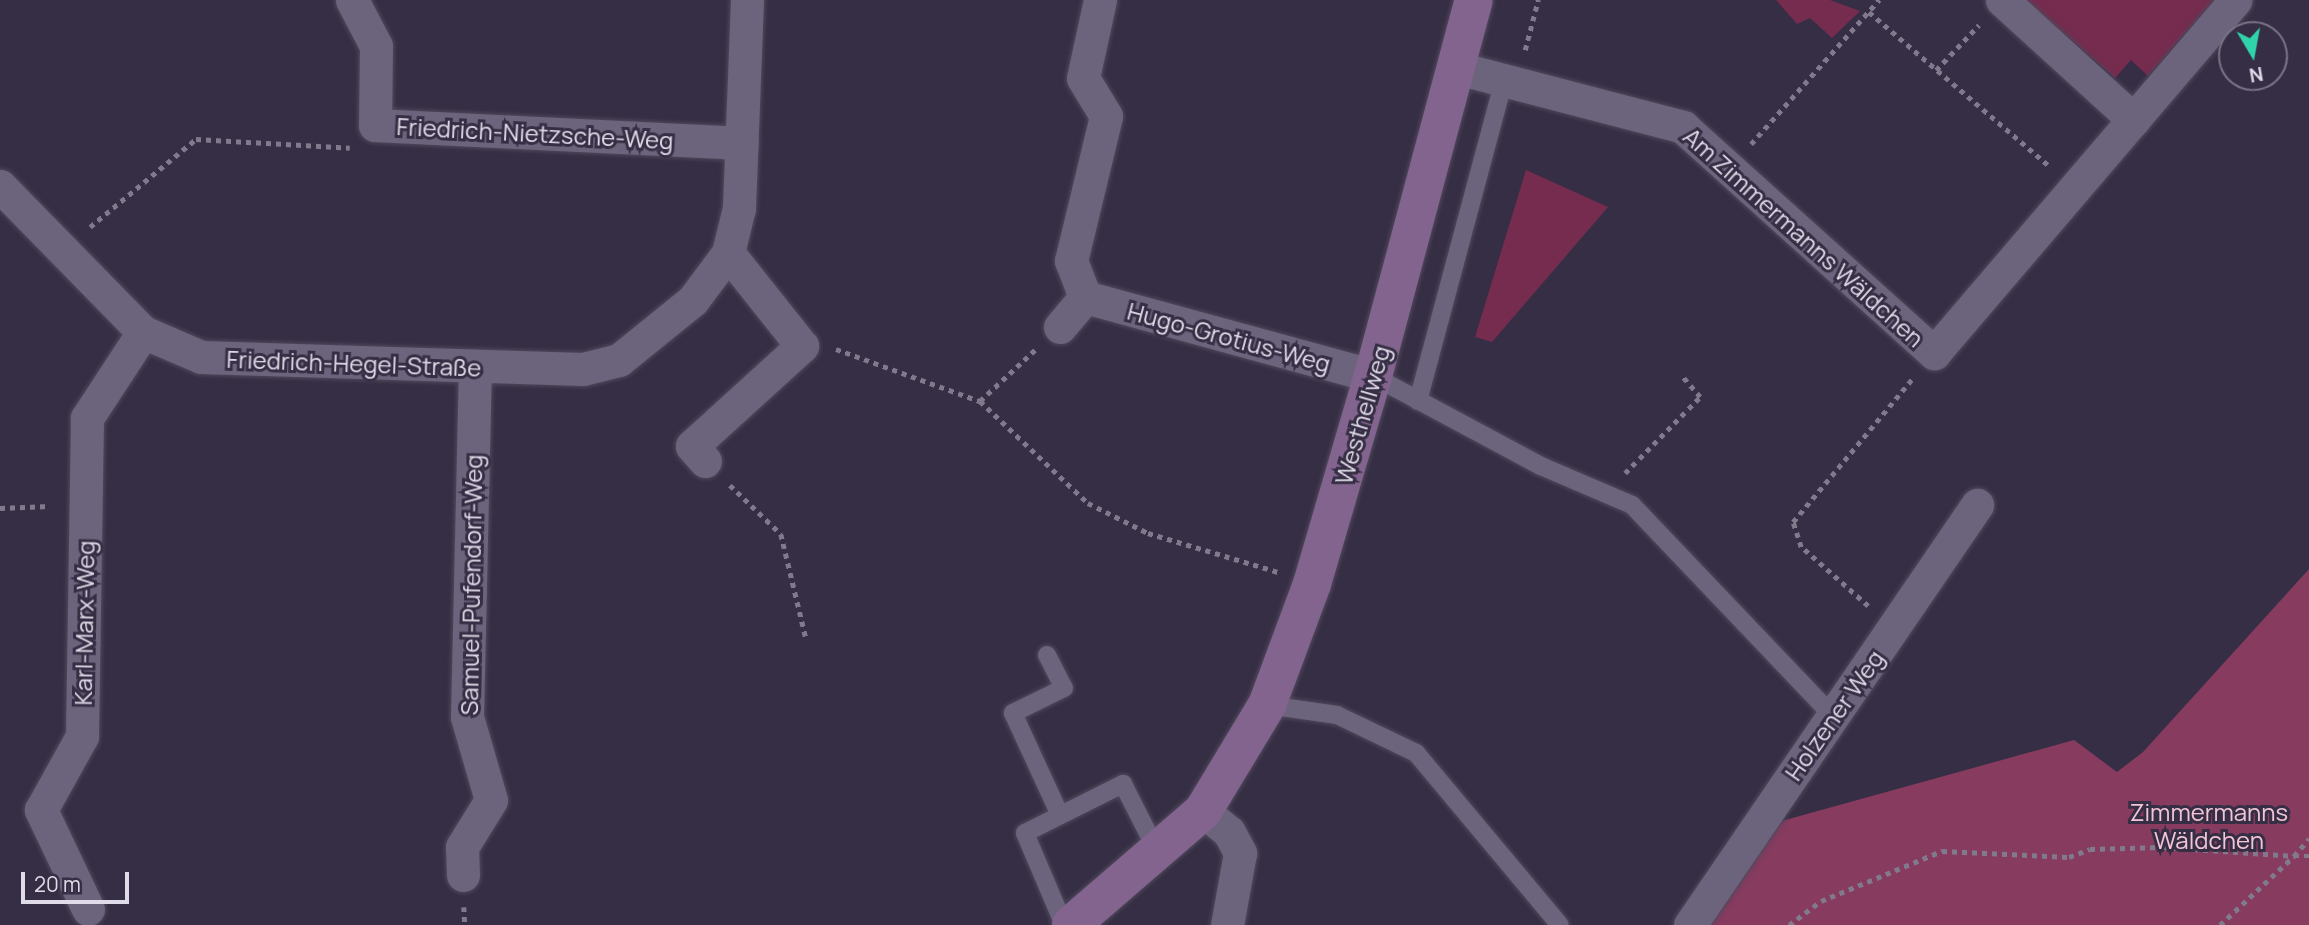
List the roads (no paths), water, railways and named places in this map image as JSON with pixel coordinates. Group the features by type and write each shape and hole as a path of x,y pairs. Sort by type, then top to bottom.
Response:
{"street":[{"name":"Friedrich-Nietzsche-Weg","path":"352,0 376,47 376,125 742,143"},
{"name":"Friedrich-Hegel-Straße","path":"0,186 143,332 201,357 475,368 583,369 619,360 693,300 728,253 739,208 747,0"},
{"path":"1060,327 1085,297 1071,261 1106,116 1083,78 1100,0"},
{"name":"Westhellweg","path":"1071,925 1158,853 1203,811 1267,705 1312,584 1374,376 1474,0"},
{"path":"2002,0 2134,120"},
{"name":"Am Zimmermanns Wäldchen","path":"1457,68 1509,85 1683,127 1934,353 2235,0"},
{"path":"705,461 692,446 803,346 728,253"},
{"name":"Hugo-Grotius-Weg","path":"1085,297 1374,376"},
{"name":"Karl-Marx-Weg","path":"88,909 41,810 82,736 87,418 143,332"},
{"name":"Samuel-Pufendorf-Weg","path":"463,875 462,847 491,800 467,717 475,368"},
{"name":"Holzener Weg","path":"1690,925 1977,505"},
{"path":"1203,811 1229,832 1240,853 1227,925"}],"lane":[{"path":"1418,401 1509,85"},
{"path":"1374,376 1418,401 1632,505 1833,716"},
{"path":"1047,655 1064,688 1013,713 1060,815"},
{"path":"1267,705 1336,715 1416,752 1560,925"},
{"path":"1063,925 1025,833 1122,784 1158,853"}],"park label":[{"name":"Zimmermanns Wäldchen","path":"2209,826"}]}
